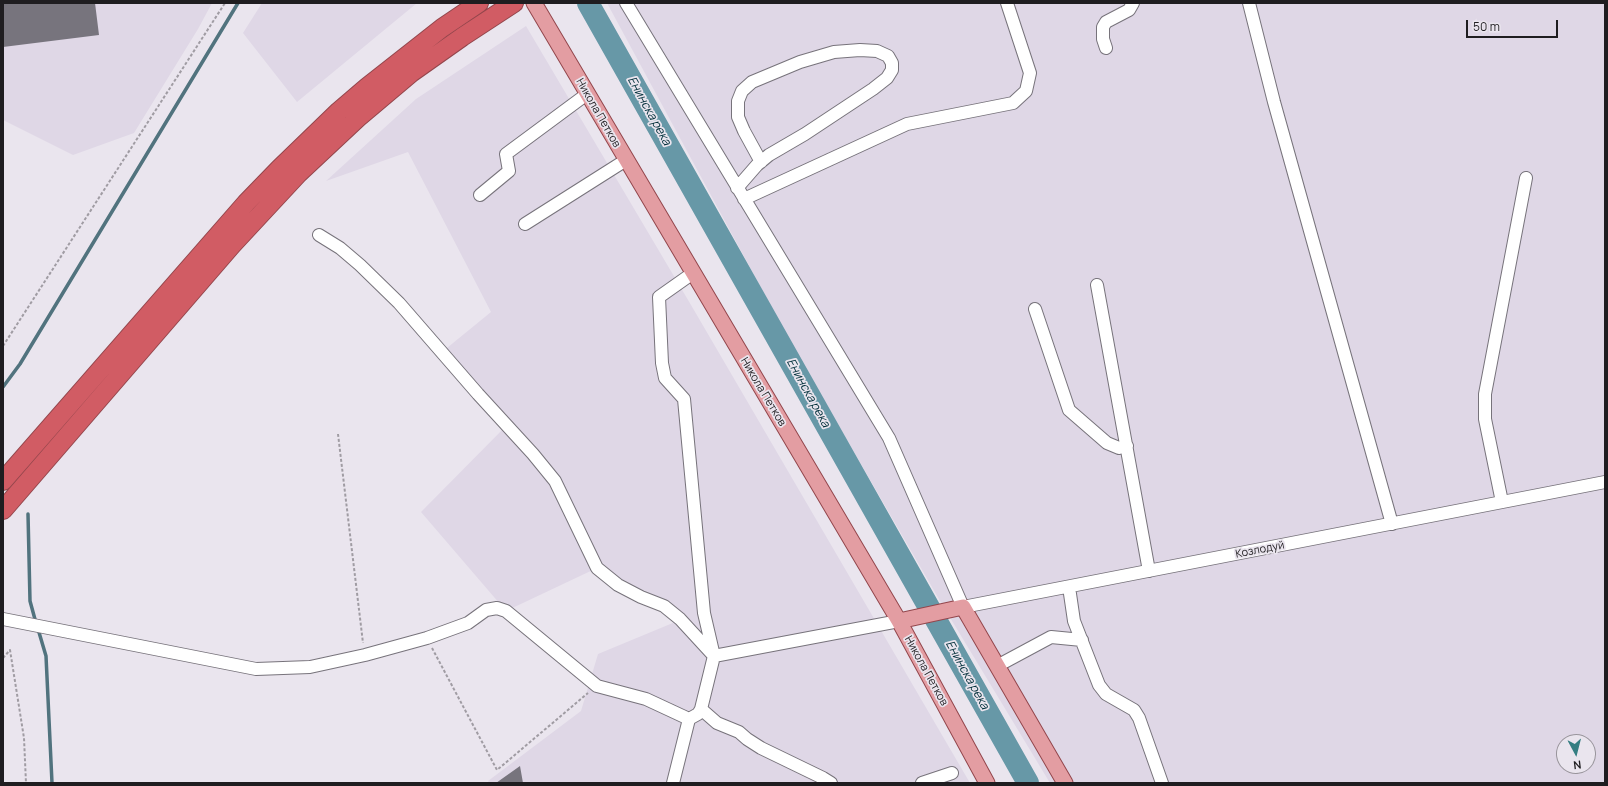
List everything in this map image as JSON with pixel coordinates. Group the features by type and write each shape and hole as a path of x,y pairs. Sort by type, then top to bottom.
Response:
{"highway":[{"path":"3,481 241,209 274,175 339,111 367,87 442,28 479,3"},
{"path":"3,510 232,246 298,174 360,116 411,73 491,17 514,3"}],"main road":[{"name":"Никола Петков","path":"534,3 692,273 899,621 987,783"},
{"name":"Козлодуй","path":"899,621 956,609"},
{"path":"956,609 997,666 1065,783"}],"street":[{"path":"626,3 889,438 956,609"},
{"path":"744,199 907,124 1013,103 1026,91 1030,73 1007,3"},
{"path":"1106,48 1103,39 1103,27 1106,22 1129,10 1133,3"},
{"path":"1249,3 1276,110 1392,524"},
{"path":"737,188 769,155 805,134 887,78 892,70 892,63 888,56 878,52 860,50 834,52 800,62 752,82 742,91 738,101 738,117 761,162"},
{"path":"480,195 509,171 506,154 587,94"},
{"path":"525,224 626,160"},
{"path":"1502,502 1485,419 1484,394 1526,178"},
{"path":"319,234 340,248 360,265 399,303 478,394 533,454 555,481 597,568 618,585 641,597 664,606 680,619 714,656"},
{"path":"673,783 689,719 698,714 701,709 714,656 704,613 684,399 665,378 662,363 659,297 692,273"},
{"path":"1097,285 1127,446 1148,571"},
{"path":"1035,309 1069,410 1107,443 1119,448 1127,446"},
{"name":"Козлодуй","path":"956,609 1605,482"},
{"path":"1069,587 1074,621 1099,685 1106,694 1134,710 1139,718 1162,783"},
{"path":"3,619 256,669 310,667 365,655 427,638 468,623 486,610 497,608 506,611 597,686 646,699 689,719"},
{"path":"714,656 899,621"},
{"path":"997,666 1051,637 1082,640"},
{"path":"701,709 717,723 739,732 761,748 831,783"},
{"path":"922,783 952,773"}],"path":[{"path":"3,346 225,3"},
{"path":"338,434 365,655"},
{"path":"427,638 497,770 597,686"},
{"path":"3,658 10,650 24,738 26,783"}],"shaded area":[{"path":"3,3 212,3 198,29 134,133 73,155 3,120"},
{"path":"262,3 417,3 297,102 243,33"},
{"path":"607,3 1605,3 1605,783 1050,783 940,601 787,336"},
{"path":"526,26 970,783 489,783 488,781 581,711 598,654 680,620 597,568 506,611 421,512 507,425 442,352 491,312 408,152 326,181 416,99"}],"building":[{"path":"3,3 95,3 99,35 3,47"},
{"path":"520,766 523,783 496,783"}],"waterway":[{"path":"3,387 20,364 238,3"},
{"name":"Енинска река","path":"588,3 1028,783"},
{"path":"28,514 30,601 36,623"},
{"path":"38,629 46,656 52,783"}]}
